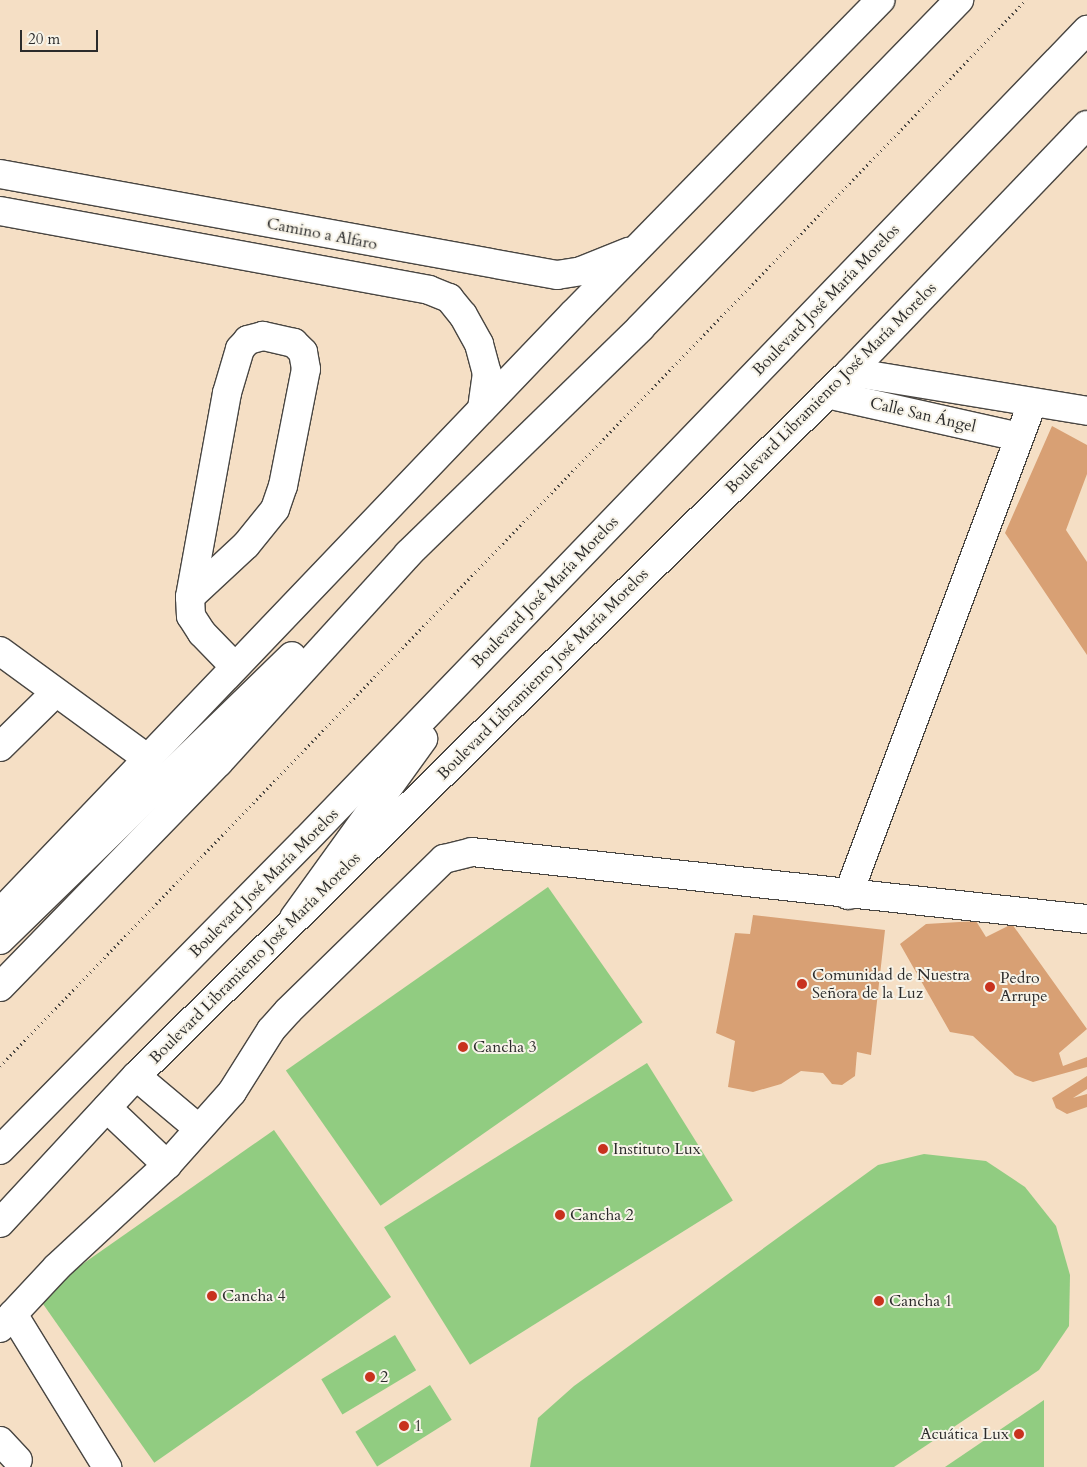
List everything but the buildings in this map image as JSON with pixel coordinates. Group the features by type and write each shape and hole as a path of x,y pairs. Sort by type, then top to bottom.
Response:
{"street":[{"path":"0,913 482,409 881,0"},
{"path":"0,940 307,642 408,554 640,328 959,0"},
{"name":"Boulevard José María Morelos","path":"0,1150 306,841 1087,30"},
{"name":"Boulevard Libramiento José María Morelos","path":"0,1223 136,1076 294,918 850,372 1087,125"},
{"name":"Camino a Alfaro","path":"0,174 557,275 581,271 640,246"},
{"path":"0,211 429,290 449,298 463,315 479,344 487,373 482,409"},
{"path":"190,597 246,545 275,509 283,486 306,369 303,352 294,343 262,336 248,340 240,349 227,393 190,597 191,616 202,633 235,667"},
{"name":"Calle San Ángel","path":"850,372 1032,404 1087,411"},
{"name":"Calle San Ángel","path":"827,394 1019,437"},
{"path":"848,895 1032,404"},
{"path":"0,987 219,762 408,554"},
{"path":"0,651 55,693 148,759"},
{"path":"294,918 482,658"},
{"path":"0,747 55,693"},
{"path":"107,1467 7,1321 57,1267 167,1165 232,1092 271,1030 288,1011 428,872 444,859 459,853 472,852 848,895 1087,919"},
{"path":"136,1076 199,1129"},
{"path":"107,1108 167,1165"}],"path":[{"path":"0,1066 1026,0"}],"green space":[{"name":"Cancha 3","path":"548,887 643,1022 381,1206 286,1071"},
{"name":"Cancha 2","path":"647,1063 733,1200 470,1365 384,1227"},
{"name":"Cancha 4","path":"274,1130 391,1297 154,1463 37,1296"},
{"name":"Cancha 1","path":"924,1154 986,1161 1025,1187 1056,1226 1070,1275 1069,1326 1039,1370 894,1467 530,1467 538,1418 574,1386 878,1165"},
{"name":"2","path":"395,1335 416,1370 342,1414 321,1379"},
{"name":"1","path":"430,1385 452,1420 377,1466 355,1432"},
{"name":"Acuática Lux","path":"1044,1400 1044,1467 945,1467"}],"place":[{"name":"Comunidad de Nuestra Señora de la Luz","path":"802,984"},
{"name":"Pedro Arrupe","path":"990,987"},
{"name":"Cancha 3","path":"463,1047"},
{"name":"Instituto Lux","path":"603,1149"},
{"name":"Cancha 2","path":"560,1215"},
{"name":"Cancha 4","path":"212,1296"},
{"name":"Cancha 1","path":"879,1301"},
{"name":"2","path":"370,1377"},
{"name":"1","path":"404,1426"},
{"name":"Acuática Lux","path":"1019,1434"}]}
